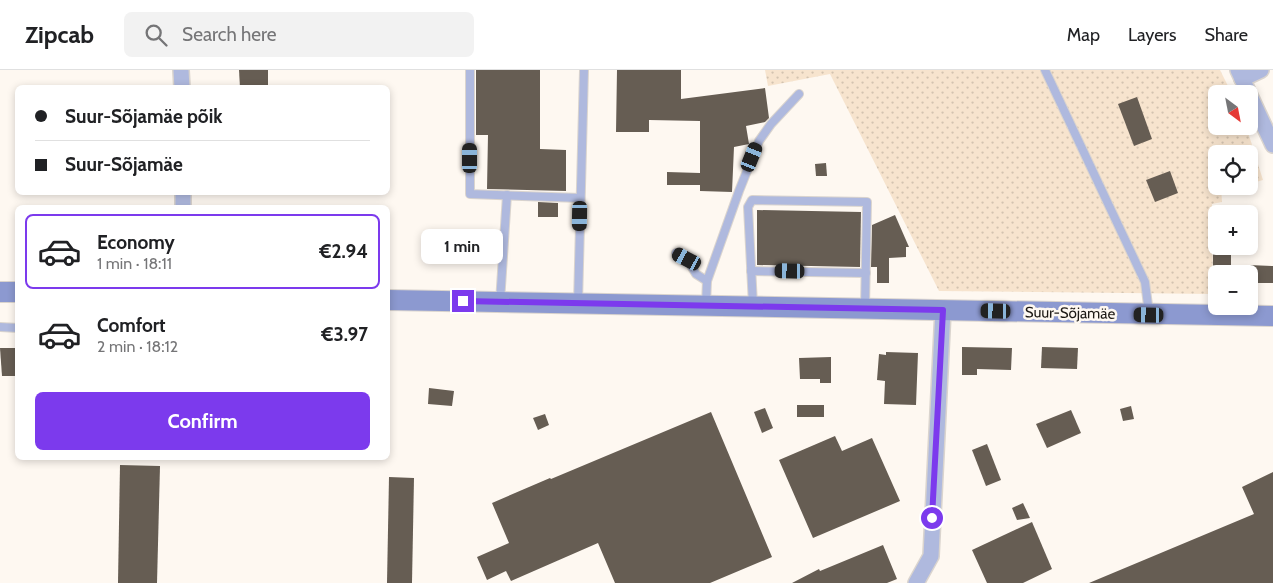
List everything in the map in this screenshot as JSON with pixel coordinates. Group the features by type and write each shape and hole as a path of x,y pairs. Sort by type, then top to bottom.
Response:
{"main road":[{"path":"0,292 15,292"},
{"name":"Suur-Sõjamäe","path":"390,300 1273,316"}],"street":[{"path":"181,70 182,85"},
{"path":"1261,70 1240,74 1273,145"},
{"path":"916,583 930,556 943,310"}],"lane":[{"path":"470,70 470,194 580,198"},
{"path":"578,303 584,70"},
{"path":"1044,70 1145,282 1149,315"},
{"path":"706,306 707,281 759,141 771,124 799,94"},
{"path":"500,302 507,195"},
{"path":"753,306 748,207 752,200 866,202 865,309"},
{"path":"676,253 687,259 696,274 707,281"},
{"path":"751,271 866,273"},
{"path":"0,327 15,328"}],"shaded area":[{"path":"765,70 1220,70 1228,85 1208,85 1208,135 1249,135 1252,145 1208,145 1208,195 1222,195 1222,202 1208,205 1208,255 1213,255 1213,265 1208,265 1208,294 939,291 830,74 768,86"},
{"path":"1258,164 1263,180 1258,181"}],"building":[{"path":"239,70 268,70 268,85 240,85"},
{"path":"476,70 540,70 540,149 566,150 566,191 487,189 488,135 476,135"},
{"path":"617,70 681,70 681,99 765,88 769,118 765,122 746,126 749,144 734,147 732,192 700,191 700,185 667,185 667,172 700,173 700,121 649,120 649,132 616,132"},
{"path":"1137,97 1152,139 1134,146 1118,104"},
{"path":"826,163 827,176 816,176 815,164"},
{"path":"1170,171 1178,193 1155,202 1146,180"},
{"path":"538,202 558,203 558,217 538,217"},
{"path":"757,210 861,212 860,267 757,265"},
{"path":"895,215 909,247 906,247 906,257 889,258 889,283 877,283 877,267 871,267 872,225"},
{"path":"1213,255 1231,255 1231,265 1213,265"},
{"path":"1258,265 1273,266 1273,283 1258,283"},
{"path":"962,347 1012,348 1011,370 977,369 977,375 962,375"},
{"path":"1042,347 1078,348 1077,369 1041,368"},
{"path":"0,348 15,348 15,376 2,376"},
{"path":"886,352 918,353 916,405 884,404 885,381 877,380 879,354 886,355"},
{"path":"831,357 831,383 820,383 820,379 800,379 799,358"},
{"path":"429,388 454,391 452,406 428,404"},
{"path":"797,405 824,405 824,417 797,417"},
{"path":"1131,406 1134,419 1123,421 1120,409"},
{"path":"765,408 773,428 762,433 754,412"},
{"path":"1071,410 1081,433 1047,448 1036,424"},
{"path":"711,412 772,557 710,583 615,583 598,543 511,581 506,571 487,580 477,557 509,543 492,503"},
{"path":"545,414 549,425 538,430 533,418"},
{"path":"835,436 842,451 872,438 900,501 813,538 779,460"},
{"path":"987,444 1001,480 986,486 972,450"},
{"path":"120,465 160,466 157,583 118,583"},
{"path":"1273,472 1273,583 1089,583 1254,514 1242,487"},
{"path":"389,477 414,478 412,583 387,583"},
{"path":"1023,503 1030,518 1017,520 1012,508"},
{"path":"1032,522 1052,569 1023,583 987,583 972,550"},
{"path":"883,545 897,579 887,583 792,583 819,569 820,571"}],"route":[{"path":"463,301 943,310 932,518"}]}
